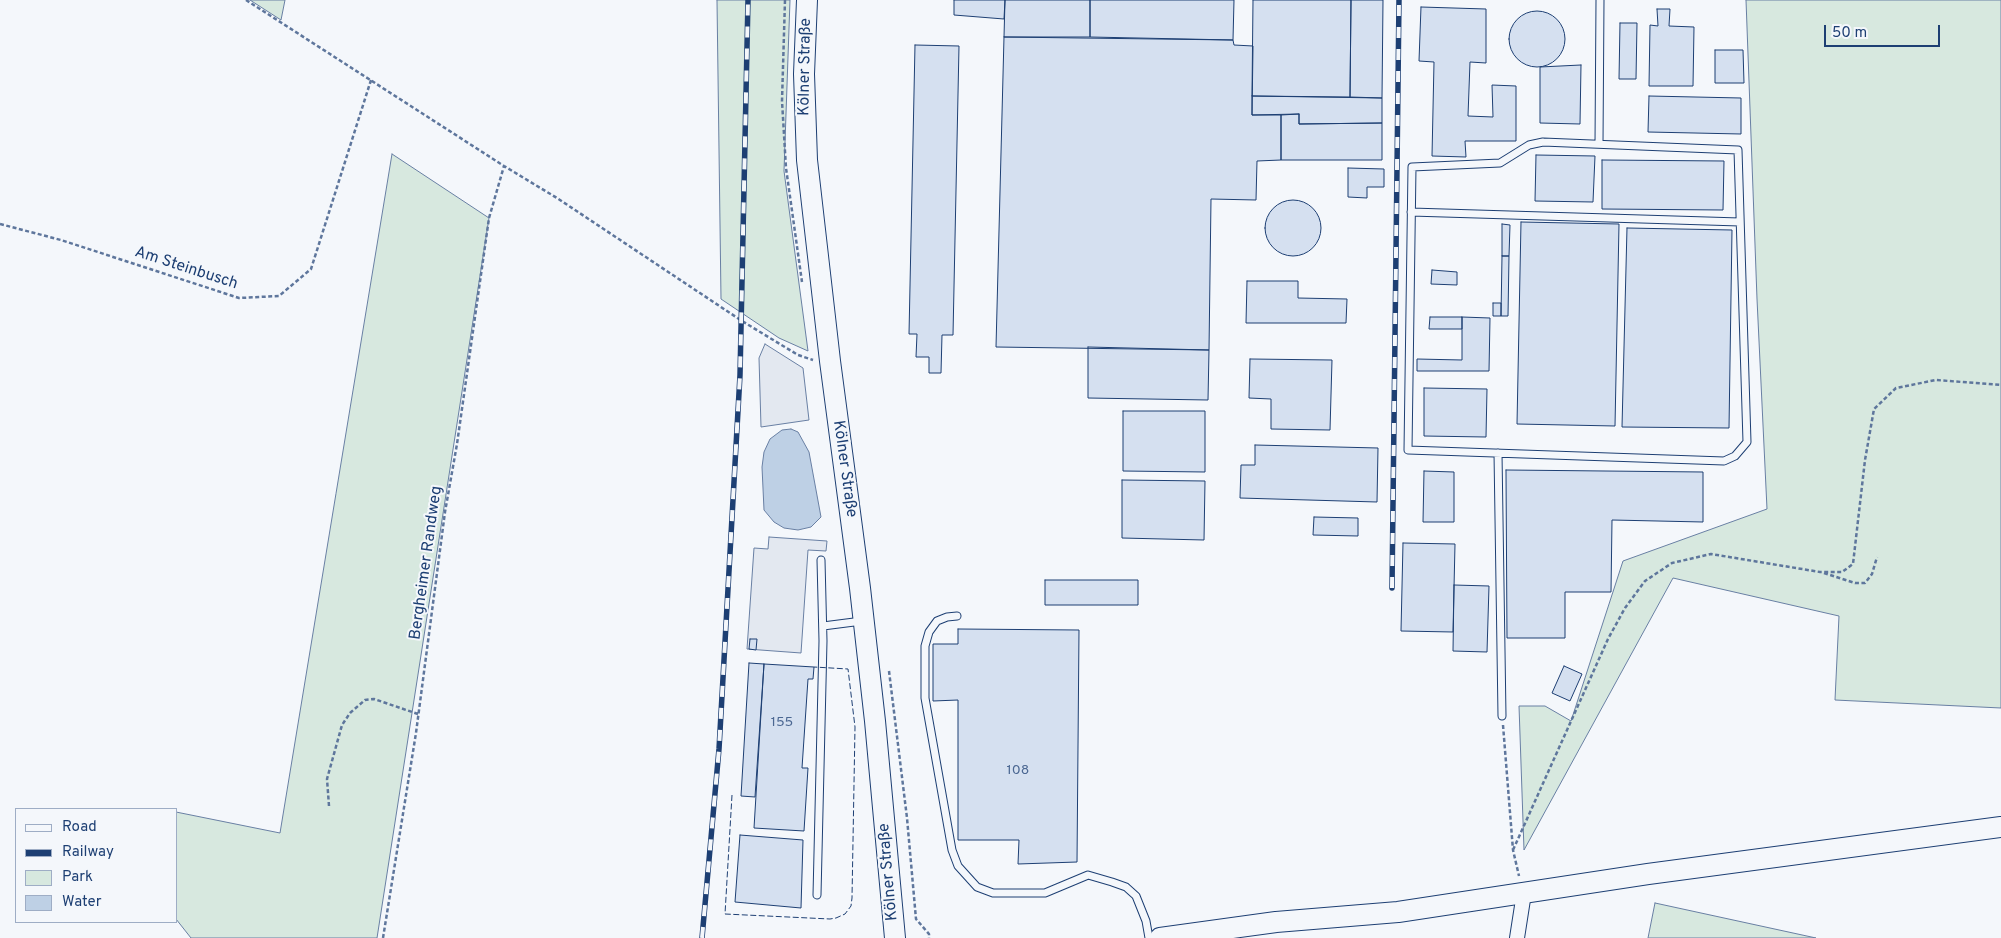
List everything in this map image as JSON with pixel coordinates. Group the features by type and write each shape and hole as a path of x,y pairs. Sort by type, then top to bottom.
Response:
{"main road":[{"name":"Kölner Straße","path":"808,0 804,74 807,160 830,362 864,621 895,938"},
{"path":"1160,938 1276,922 1398,912 1648,874 2001,827"}],"street":[{"path":"1517,938 1524,893"}],"lane":[{"path":"1599,144 1600,0"},
{"path":"1543,142 1599,144 1738,150 1747,442 1735,456 1724,461 1408,450 1412,167 1500,163 1529,145 1543,142"},
{"path":"1411,212 1740,222"},
{"path":"1498,452 1502,716"},
{"path":"817,895 823,626 821,560"},
{"path":"957,616 937,621 929,632 925,646 926,698 952,850 958,866 977,887 993,894 1045,893 1088,875 1112,882 1126,888 1136,896 1146,920 1149,938"},
{"path":"823,626 864,621"}],"path":[{"path":"246,0 557,198 742,321 798,355 812,360 830,362"},
{"name":"Am Steinbusch","path":"0,224 60,240 239,298 279,296 311,269 371,80"},
{"name":"Bergheimer Randweg","path":"383,938 418,714 445,512 457,444 489,218 504,166"},
{"path":"1820,572 1842,572 1853,564 1865,460 1874,409 1896,388 1936,380 2001,385"},
{"path":"1513,850 1608,639 1625,608 1645,580 1672,563 1711,554 1820,572 1855,583 1865,582 1872,574 1877,557"},
{"path":"329,806 326,779 342,725 350,713 369,699 395,705 418,714"},
{"path":"1502,716 1513,850 1524,893"}],"green space":[{"path":"250,0 285,0 281,20"},
{"path":"717,0 790,0 784,171 808,351 779,338 721,299"},
{"path":"1746,0 2001,0 2001,708 1835,700 1839,616 1673,578 1524,850 1519,706 1545,706 1571,721 1623,561 1767,509"},
{"path":"392,154 489,218 377,938 191,938 178,922 178,812 280,833"},
{"path":"1655,903 1816,938 1648,938"}],"shaded area":[{"path":"765,344 803,368 809,420 761,427 759,358"},
{"path":"769,537 827,541 826,551 808,550 801,653 747,649 754,548 768,549"}],"water":[{"path":"791,429 798,432 809,452 821,517 811,527 798,530 784,528 774,522 764,510 762,467 764,452 770,439 782,430"}],"building":[{"path":"954,0 1005,0 1004,19 954,15"},
{"path":"1005,0 1090,0 1090,37 1004,37"},
{"path":"1090,0 1234,0 1233,40 1090,37"},
{"path":"1253,0 1351,0 1350,97 1252,96"},
{"path":"1351,0 1383,0 1382,98 1350,97"},
{"path":"1421,7 1486,9 1486,63 1470,62 1468,116 1493,117 1492,85 1516,86 1516,141 1465,141 1466,157 1432,156 1434,62 1419,61"},
{"path":"1657,9 1670,9 1669,26 1694,27 1693,86 1649,86 1650,25 1658,26"},
{"path":"1537,11 1552,16 1560,24 1565,39 1560,54 1552,62 1537,67 1522,62 1514,54 1509,39 1514,24 1522,16"},
{"path":"1620,23 1637,23 1636,79 1619,79"},
{"path":"1004,37 1233,40 1234,45 1253,46 1252,115 1281,115 1281,160 1257,161 1256,200 1211,199 1209,350 996,347"},
{"path":"915,45 959,46 953,335 942,335 941,373 929,373 929,357 916,357 917,334 909,334"},
{"path":"1715,50 1743,50 1744,83 1715,83"},
{"path":"1581,65 1580,124 1540,123 1540,67"},
{"path":"1252,96 1382,98 1382,123 1299,124 1299,114 1252,115"},
{"path":"1649,96 1741,98 1741,134 1648,132"},
{"path":"1299,114 1299,124 1382,123 1382,160 1281,160 1281,115"},
{"path":"1536,155 1595,156 1593,202 1535,201"},
{"path":"1602,160 1724,161 1723,210 1602,209"},
{"path":"1348,168 1384,169 1384,187 1367,187 1367,198 1348,197"},
{"path":"1293,200 1304,202 1313,208 1319,217 1321,228 1319,239 1313,248 1304,254 1293,256 1282,254 1273,248 1267,239 1265,228 1267,217 1273,208 1282,202"},
{"path":"1521,222 1619,224 1615,426 1517,424"},
{"path":"1502,224 1510,225 1509,256 1502,256"},
{"path":"1627,228 1732,230 1729,428 1622,427"},
{"path":"1502,256 1509,256 1508,316 1501,316"},
{"path":"1432,270 1457,272 1457,285 1431,284"},
{"path":"1247,281 1298,281 1298,298 1347,299 1346,323 1246,323"},
{"path":"1493,303 1501,303 1501,316 1493,316"},
{"path":"1430,317 1462,317 1462,329 1429,329"},
{"path":"1462,317 1490,318 1489,371 1417,371 1417,359 1462,360"},
{"path":"1088,347 1209,350 1208,400 1088,398"},
{"path":"1250,359 1332,360 1330,430 1271,429 1271,399 1249,398"},
{"path":"1424,388 1487,389 1486,437 1424,436"},
{"path":"1123,411 1205,411 1205,472 1123,471"},
{"path":"1255,445 1378,448 1377,502 1240,498 1241,465 1255,465"},
{"path":"1506,470 1703,472 1703,522 1612,520 1611,592 1565,592 1565,638 1507,638"},
{"path":"1424,471 1454,472 1454,522 1423,522"},
{"path":"1122,480 1205,481 1204,540 1122,538"},
{"path":"1314,517 1358,518 1358,536 1313,535"},
{"path":"1403,543 1455,544 1453,632 1401,631"},
{"path":"1045,580 1138,580 1138,605 1045,605"},
{"path":"1454,585 1489,586 1487,652 1453,651"},
{"path":"958,629 1079,630 1077,862 1018,864 1019,840 958,840 958,700 933,701 933,644 958,644"},
{"path":"750,639 757,639 756,650 749,649"},
{"path":"749,663 764,664 755,797 741,796"},
{"path":"764,664 814,667 813,679 808,679 802,768 808,768 804,831 754,828"},
{"path":"1564,666 1582,674 1570,701 1552,693"},
{"path":"740,835 803,840 801,908 735,902"}],"railway":[{"path":"702,938 719,749 740,375 748,0"},
{"path":"1392,588 1399,0"}],"fence":[{"path":"732,795 725,914 830,919 845,914 851,906 852,898 855,727 848,669 814,667"}]}
